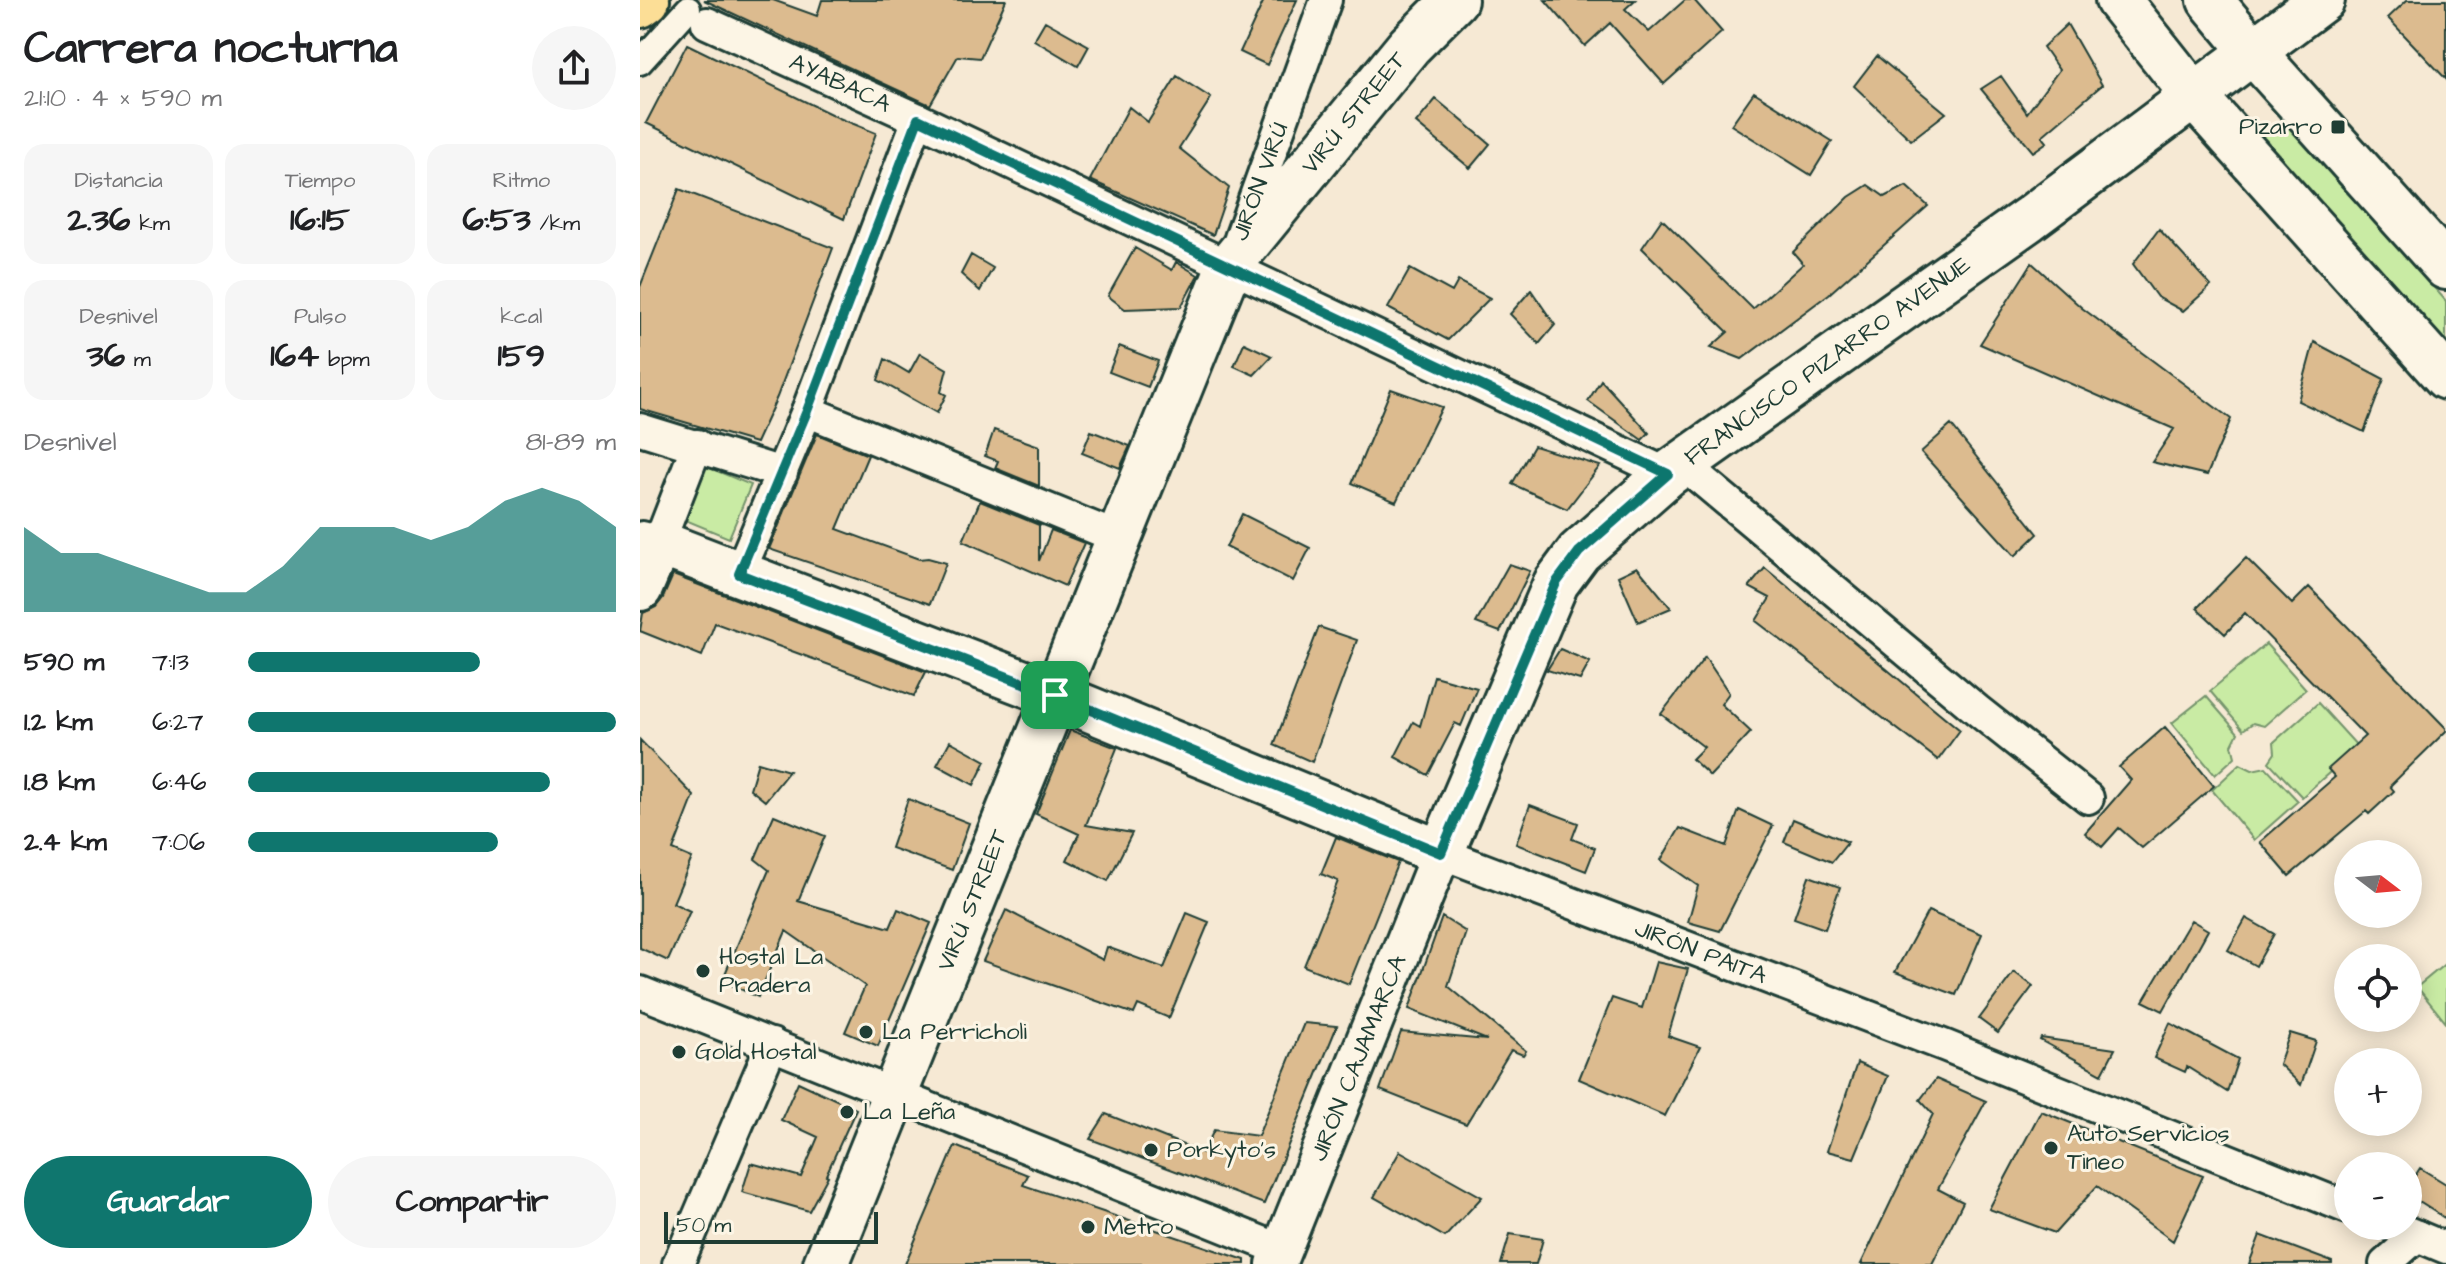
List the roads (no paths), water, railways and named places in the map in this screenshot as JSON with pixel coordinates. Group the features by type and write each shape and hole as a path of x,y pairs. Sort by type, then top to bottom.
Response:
{"highway":[{"path":"640,5 681,11"}],"main road":[{"name":"VIRÚ STREET","path":"1229,266 1399,58 1455,0"},
{"path":"2118,0 2195,97 2446,377"},
{"path":"2210,0 2446,267"},
{"path":"2254,53 2322,0"},
{"name":"FRANCISCO PIZARRO AVENUE","path":"1441,853 1556,583 1579,552 1675,469 2029,219 2254,53"},
{"name":"JIRÓN VIRÚ","path":"1119,538 1229,266"},
{"name":"VIRÚ STREET","path":"826,1264 1119,538"},
{"path":"640,588 650,540"},
{"name":"JIRÓN PAITA","path":"650,540 1055,695 1441,853"}],"street":[{"name":"JIRÓN VIRÚ","path":"1229,266 1326,0"},
{"name":"AYABACA","path":"681,11 1675,469 2088,798"},
{"path":"640,62 681,11"},
{"path":"739,574 807,411 918,119"},
{"path":"807,411 1119,538"},
{"path":"640,429 782,473"},
{"path":"650,540 697,445"},
{"name":"JIRÓN PAITA","path":"1441,853 1946,1046 2334,1202"},
{"name":"JIRÓN CAJAMARCA","path":"1279,1257 1441,853"},
{"path":"640,992 897,1094 1279,1257"},
{"path":"678,1264 772,1044"},
{"path":"2422,1238 2446,1248"},
{"path":"2385,1264 2400,1240"}],"place":[{"name":"Pizarro","path":"2338,127"},
{"name":"Hostal La Pradera","path":"703,971"},
{"name":"La Perricholi","path":"866,1032"},
{"name":"Gold Hostal","path":"679,1052"},
{"name":"La Leña","path":"847,1112"},
{"name":"Auto Servicios Tineo","path":"2051,1148"},
{"name":"Porkyto's","path":"1151,1150"},
{"name":"Metro","path":"1088,1227"}]}
